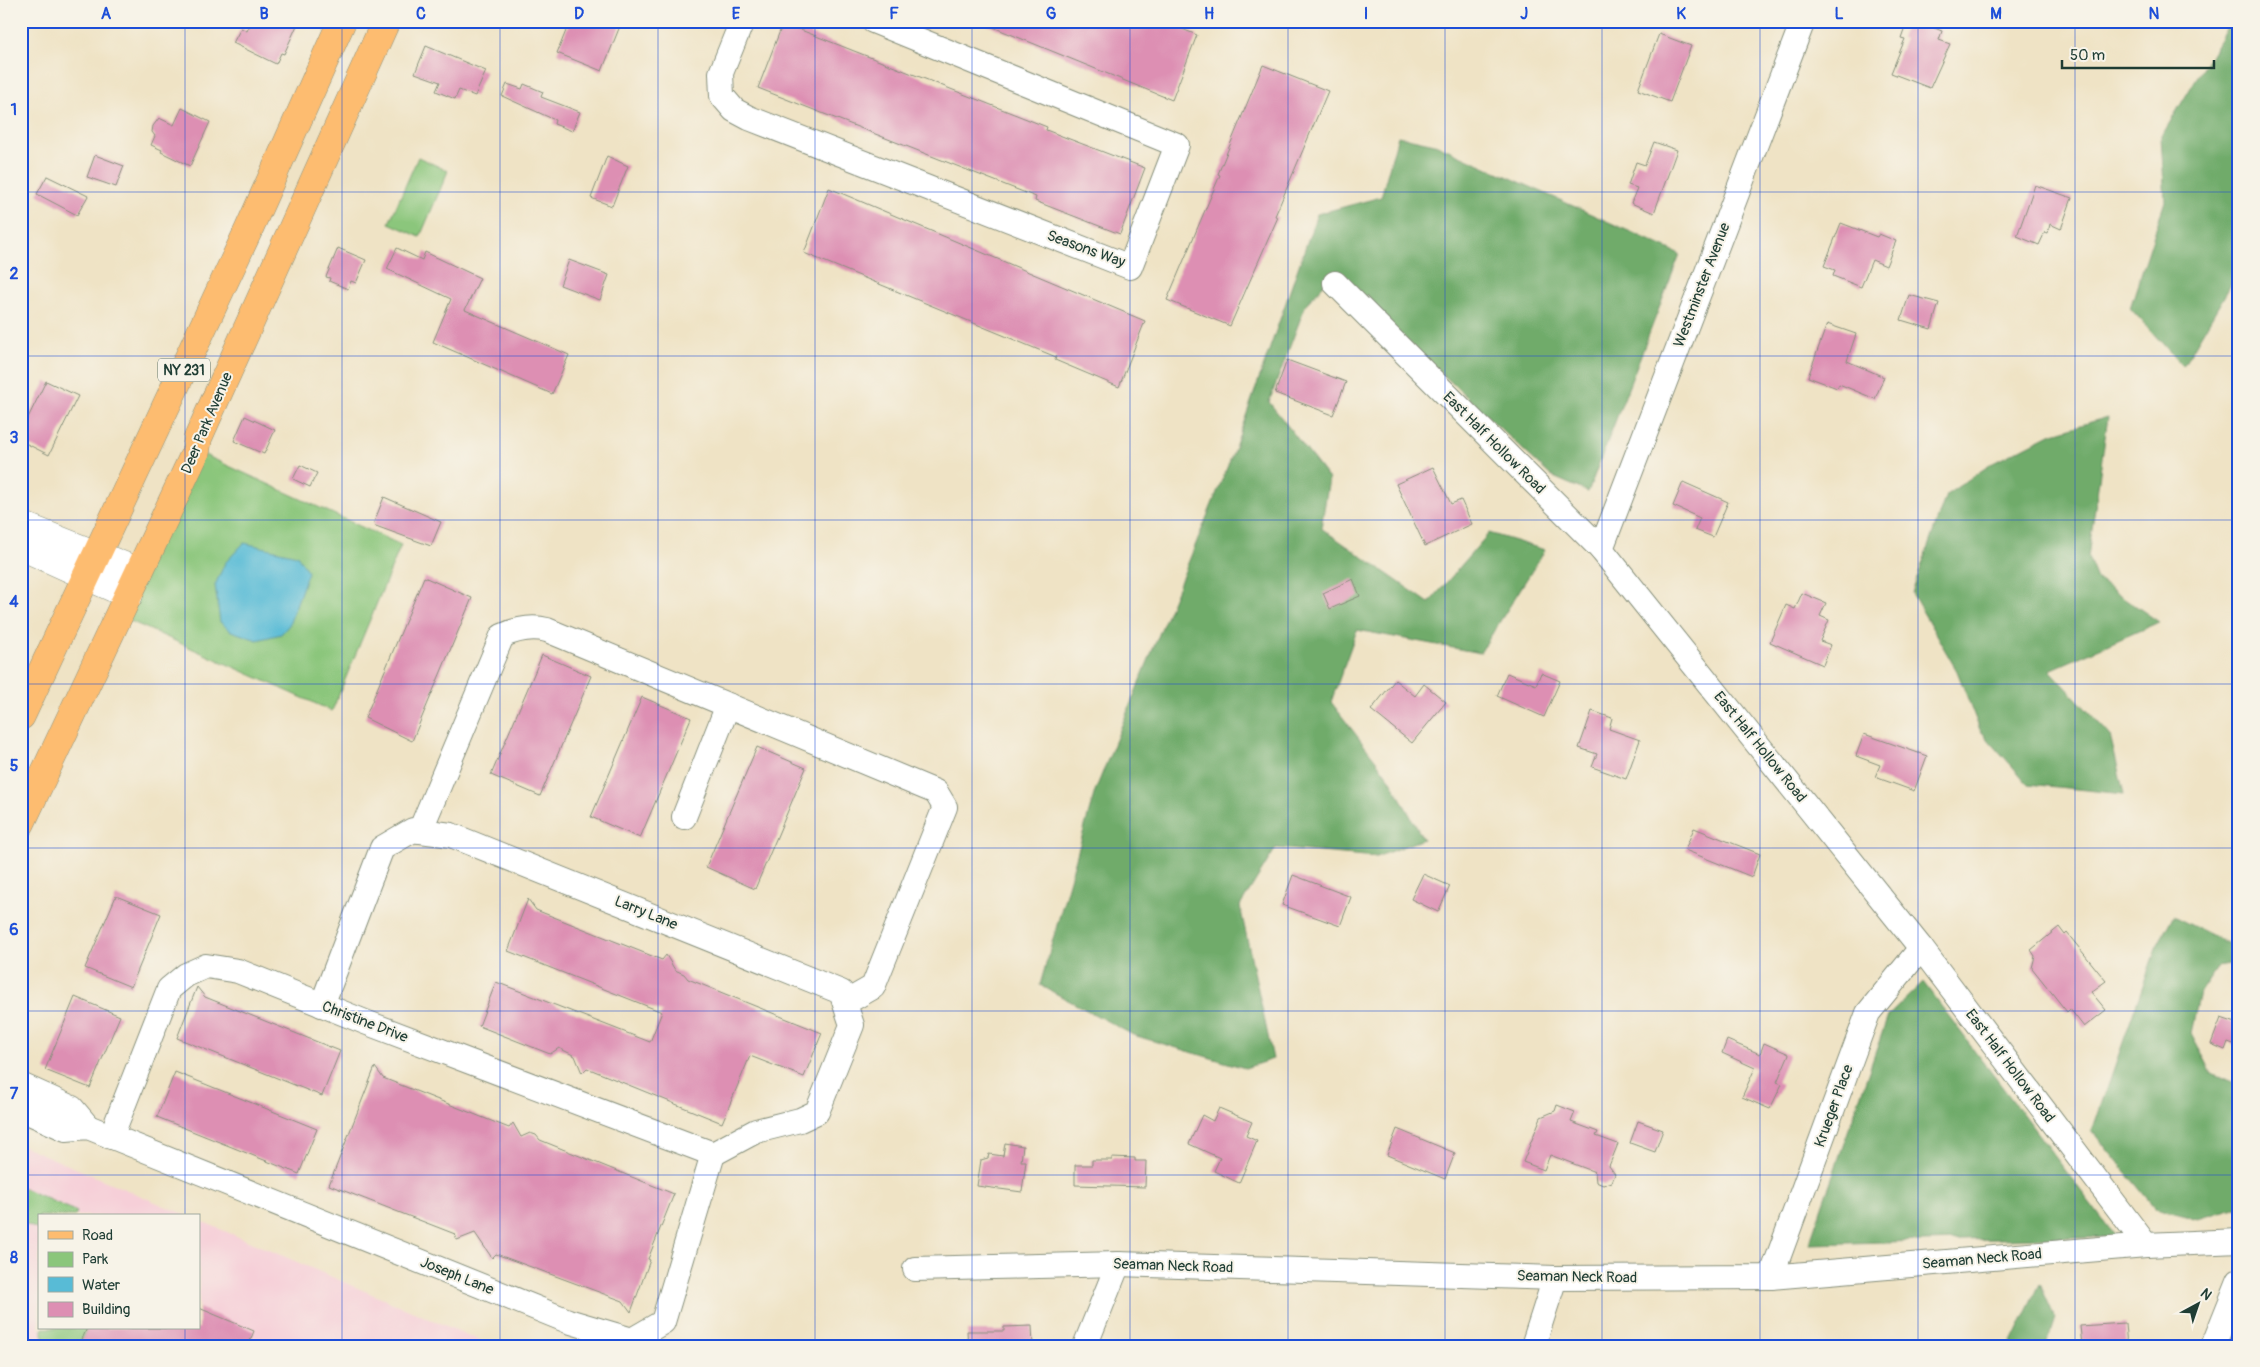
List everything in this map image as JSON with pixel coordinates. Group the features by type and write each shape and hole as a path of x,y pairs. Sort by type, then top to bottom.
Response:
{"main road":[{"name":"NY 231","path":"21,716 248,231 342,21"},
{"name":"Deer Park Avenue","path":"21,823 196,451 202,429 386,21"}],"street":[{"name":"Seasons Way","path":"742,21 721,73 722,96 734,110 748,118 1130,267 1177,145 873,21"},
{"name":"Westminster Avenue","path":"1601,549 1803,21"},
{"name":"East Half Hollow Road","path":"1336,284 1601,549 1921,948 2146,1245"},
{"path":"21,525 92,566 134,584"},
{"path":"21,546 92,566"},
{"path":"420,831 502,636 512,631 534,627 547,630 936,792 945,807 873,987 845,1003 852,1025 816,1112 800,1120 756,1131 713,1154"},
{"path":"684,817 728,705"},
{"name":"Larry Lane","path":"322,1005 382,848 413,830 451,835 786,969 841,992 845,1003"},
{"name":"Krueger Place","path":"1771,1278 1868,1013 1921,948"},
{"name":"Christine Drive","path":"111,1137 170,989 186,975 206,966 238,971 322,1005 713,1154"},
{"path":"21,1085 72,1108 88,1127"},
{"path":"21,1109 66,1129 88,1127"},
{"name":"Joseph Lane","path":"88,1127 568,1321 632,1340 663,1322 713,1154"},
{"name":"Seaman Neck Road","path":"915,1269 1118,1264 1555,1278 1771,1278 2146,1245 2239,1241"},
{"path":"1085,1346 1118,1264"},
{"path":"1533,1346 1555,1278"},
{"path":"2213,1346 2239,1281"}],"shaded area":[{"path":"21,1145 183,1214 38,1214 38,1330 200,1330 200,1220 493,1346 21,1346"}],"green space":[{"path":"2231,21 2239,21 2239,271 2183,366 2130,308 2165,201 2161,137"},
{"path":"1398,136 1435,144 1680,254 1588,492 1551,476 1335,273 1306,304 1269,402 1329,479 1321,528 1429,603 1489,533 1545,550 1480,653 1357,630 1331,702 1390,779 1423,839 1376,857 1276,848 1240,906 1273,1059 1245,1068 1133,1035 1040,985 1095,791 1233,453 1317,214 1381,197"},
{"path":"418,157 448,171 420,237 389,223"},
{"path":"2108,417 2088,557 2097,579 2159,622 2050,670 2110,735 2124,794 2028,784 1980,730 1957,671 1912,593 1946,495 1991,464 2050,434"},
{"path":"196,451 401,545 332,711 119,616"},
{"path":"2173,916 2239,949 2239,963 2217,967 2200,992 2191,1033 2212,1073 2239,1085 2239,1204 2237,1207 2198,1219 2155,1208 2092,1131 2156,948"},
{"path":"1923,982 2115,1236 1809,1244 1888,1016"},
{"path":"21,1187 77,1212 76,1214 38,1214 38,1230 21,1222"},
{"path":"2040,1284 2055,1318 2046,1346 2010,1346"},
{"path":"43,1330 86,1330 79,1346 43,1346"}],"water":[{"path":"244,543 297,555 308,572 289,625 281,634 257,640 231,631 220,622 215,585 225,563"}],"building":[{"path":"252,21 299,21 284,54 281,53 276,64 233,43 241,28 247,31"},
{"path":"570,21 622,21 602,71 557,53"},
{"path":"978,21 1162,21 1197,35 1172,100"},
{"path":"1907,21 1928,21 1927,25 1942,31 1939,40 1950,44 1930,88 1891,73 1905,39 1901,38"},
{"path":"783,23 1047,127 1046,130 1145,168 1120,234 1035,201 1036,197 758,88"},
{"path":"1659,34 1691,46 1670,102 1638,90"},
{"path":"426,46 486,71 475,96 459,90 455,99 436,91 440,82 415,73"},
{"path":"1263,65 1328,91 1275,216 1278,217 1230,326 1167,300 1220,175 1218,174"},
{"path":"507,84 522,89 524,84 543,92 541,97 580,112 572,131 554,124 555,120 502,96"},
{"path":"182,108 210,122 190,166 151,145 155,136 152,132 153,126 159,118 174,125"},
{"path":"1654,142 1677,150 1654,213 1631,203 1637,188 1628,185 1636,162 1645,165"},
{"path":"95,155 124,166 116,187 87,177"},
{"path":"607,156 628,166 612,206 591,198"},
{"path":"47,176 88,196 77,215 37,194"},
{"path":"2035,185 2072,198 2061,229 2050,224 2048,233 2045,232 2039,245 2017,236"},
{"path":"829,188 1145,321 1119,387 1055,360 1056,357 804,253"},
{"path":"1841,223 1877,237 1879,234 1896,241 1886,266 1872,260 1861,287 1833,276 1835,270 1824,266"},
{"path":"338,248 366,260 356,283 351,281 348,289 329,281 330,278 326,277"},
{"path":"397,248 422,260 425,252 480,278 465,310 569,355 552,394 433,342 451,299 387,269"},
{"path":"569,260 609,275 600,300 560,285"},
{"path":"1909,295 1939,303 1931,329 1901,320"},
{"path":"1827,324 1856,334 1847,361 1884,377 1875,399 1839,384 1837,388 1808,377"},
{"path":"1287,360 1346,382 1333,415 1275,393"},
{"path":"46,381 78,396 49,455 21,441 21,432"},
{"path":"245,416 275,430 264,454 234,441"},
{"path":"300,465 317,473 310,487 293,479"},
{"path":"1433,467 1451,504 1461,500 1472,524 1425,546 1396,484"},
{"path":"1683,482 1728,502 1713,537 1695,530 1700,518 1673,506"},
{"path":"384,497 441,522 431,546 373,525"},
{"path":"424,577 472,598 412,741 365,718"},
{"path":"1353,579 1360,596 1330,609 1323,593"},
{"path":"1802,593 1826,603 1820,616 1829,620 1820,641 1831,645 1823,665 1770,642 1786,605 1795,609"},
{"path":"542,655 591,676 540,796 491,775"},
{"path":"1507,673 1536,685 1541,673 1560,681 1544,717 1497,696"},
{"path":"1395,680 1415,696 1424,684 1446,702 1412,743 1371,710"},
{"path":"642,697 691,718 640,838 591,817"},
{"path":"1592,711 1612,718 1609,729 1640,740 1626,779 1592,767 1597,754 1579,748"},
{"path":"1864,734 1927,756 1914,791 1875,777 1880,765 1856,756"},
{"path":"757,747 806,768 755,889 706,867"},
{"path":"1694,828 1760,854 1752,877 1685,850"},
{"path":"1423,874 1450,886 1438,912 1411,899"},
{"path":"1293,875 1351,897 1340,926 1282,905"},
{"path":"116,896 161,914 131,987 85,968"},
{"path":"528,899 536,910 662,960 666,955 675,970 684,974 688,979 822,1033 804,1077 750,1056 722,1123 587,1068 582,1073 575,1056 559,1048 550,1054 479,1026 496,982 650,1042 662,1012 508,951"},
{"path":"2059,927 2065,935 2067,933 2106,981 2091,992 2106,1010 2084,1027 2070,1009 2067,1012 2032,968 2035,956 2031,950"},
{"path":"197,987 205,997 340,1051 322,1096 177,1038"},
{"path":"75,997 120,1016 90,1088 45,1070"},
{"path":"2221,1018 2239,1024 2239,1046 2228,1042 2225,1050 2211,1044"},
{"path":"1727,1040 1760,1054 1764,1043 1789,1054 1777,1082 1782,1084 1770,1109 1742,1097 1755,1068 1722,1053"},
{"path":"375,1067 383,1078 509,1128 513,1123 521,1137 530,1133 536,1135 540,1140 674,1194 648,1259 650,1260 631,1312 623,1301 496,1254 492,1258 475,1233 457,1240 455,1234 329,1185"},
{"path":"175,1072 317,1129 299,1174 157,1117"},
{"path":"1557,1105 1575,1112 1571,1122 1598,1132 1596,1136 1618,1144 1609,1166 1615,1174 1612,1182 1603,1185 1596,1182 1595,1172 1550,1155 1544,1170 1523,1162 1541,1117 1555,1111"},
{"path":"1219,1108 1252,1122 1246,1136 1257,1141 1239,1183 1214,1171 1220,1158 1189,1144 1202,1115 1213,1121"},
{"path":"1638,1121 1663,1130 1655,1152 1630,1143"},
{"path":"1397,1129 1455,1153 1445,1179 1387,1155"},
{"path":"1005,1143 1023,1146 1021,1161 1026,1161 1022,1192 977,1186 981,1160 988,1158 989,1154 1003,1156"},
{"path":"1112,1157 1135,1158 1135,1161 1146,1161 1145,1187 1075,1185 1075,1165 1092,1165 1092,1160 1112,1160"},
{"path":"200,1308 254,1331 248,1346 79,1346 86,1330 200,1330"},
{"path":"2125,1323 2127,1346 2082,1346 2080,1326"},
{"path":"1032,1326 1033,1346 968,1346 967,1331 1004,1331 1004,1327"}]}
